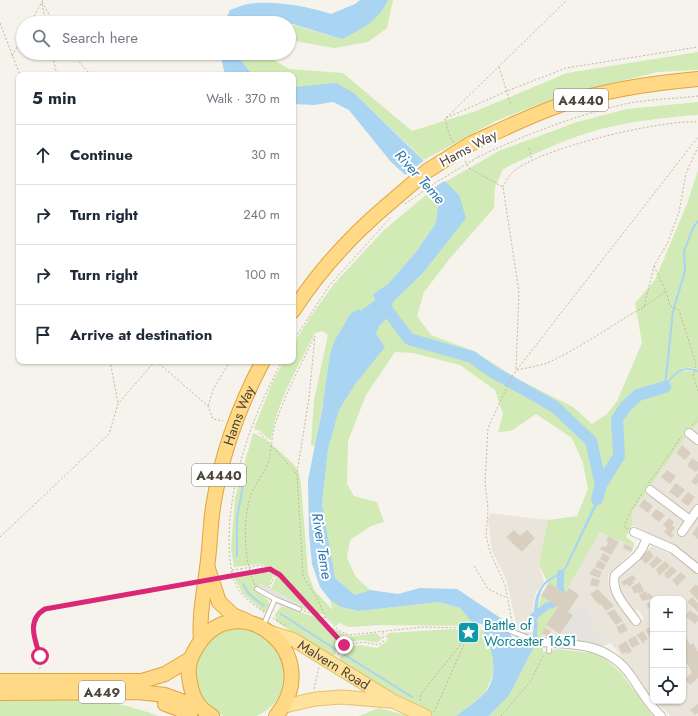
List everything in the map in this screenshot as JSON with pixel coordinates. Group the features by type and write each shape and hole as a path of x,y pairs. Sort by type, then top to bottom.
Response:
{"highway":[{"name":"Hams Way","path":"296,306 335,255 363,226 389,211 427,171 464,146 564,104 623,88 698,79"},
{"name":"Hams Way","path":"201,640 200,608 207,567 213,507 219,476 235,421 261,364"},
{"name":"Hams Way","path":"207,567 219,602 233,614 262,628"},
{"path":"204,714 194,698 190,685 188,672 190,659 201,640 221,625 239,622 262,628 287,651 291,668 290,687 278,713"},
{"name":"A449","path":"0,681 142,681 165,674 190,659"},
{"name":"A449","path":"0,692 118,692 165,695 204,714"}],"main road":[{"name":"Malvern Road","path":"262,628 294,640 393,701 420,713"},
{"name":"Malvern Road","path":"278,713 315,699 342,697 393,701"}],"street":[{"path":"689,430 698,440"},
{"path":"650,490 660,493 690,520"},
{"path":"682,532 698,509"},
{"path":"634,532 673,549 698,569"},
{"path":"636,621 615,590 614,580 615,575 642,549 648,538"},
{"path":"539,642 549,647 590,646 615,658 661,716"}],"lane":[{"path":"257,589 275,599 299,609"},
{"path":"262,628 275,599"},
{"path":"469,628 476,627"},
{"path":"508,630 514,631 539,642"}],"path":[{"path":"445,119 567,0"},
{"path":"34,16 42,1"},
{"path":"42,1 45,16"},
{"path":"42,1 50,16"},
{"path":"0,23 19,72"},
{"path":"445,119 507,91 566,68 698,47"},
{"path":"12,56 16,49"},
{"path":"54,60 56,72"},
{"path":"77,60 88,72"},
{"path":"499,66 511,105"},
{"path":"402,207 435,183 478,157 518,138 575,118 626,104 698,96"},
{"path":"445,119 449,134 464,146"},
{"path":"516,370 519,292 503,187 511,173 532,160 602,136 687,121 698,122"},
{"path":"514,631 502,576 490,552 486,536 488,509 485,482 488,428 504,389 516,370 698,137"},
{"path":"644,307 654,266 668,242 679,212 686,173 698,147"},
{"path":"529,148 532,160"},
{"path":"465,161 469,168 503,187"},
{"path":"296,336 329,286 389,211"},
{"path":"654,266 666,291 670,306 679,310 696,364 693,376 698,391"},
{"path":"516,370 546,363 571,350 644,307 666,291"},
{"path":"257,589 252,578 245,550 249,501 255,484 266,466 273,445 274,426 288,392 315,336 309,398 297,473 303,576 326,618 340,631 349,635 423,627 469,628 468,635 432,716"},
{"path":"111,364 118,404"},
{"path":"0,537 109,434 118,404 152,364"},
{"path":"159,364 208,406 213,419 223,421"},
{"path":"208,406 213,390 228,364"},
{"path":"268,614 244,596 238,588 231,570 229,525 237,474 246,443 281,364"},
{"path":"634,532 624,527 630,512 689,430 698,420"},
{"path":"260,433 273,445 297,473"},
{"path":"231,570 261,565 264,569"},
{"path":"474,566 488,589 508,598"},
{"path":"37,673 41,664 33,631 35,620 41,612 53,607 264,569 273,569 280,575 344,645 363,642 378,645 383,642 383,632"},
{"path":"267,594 275,575"},
{"path":"299,609 326,618"},
{"path":"420,713 420,694 468,635"},
{"path":"500,716 531,681 549,647"},
{"path":"314,693 320,665"}],"shaded area":[{"path":"698,423 698,564 666,542 632,525 632,512 685,437"},
{"path":"490,513 548,520 539,565 544,582 536,592 533,605 532,638 518,631 506,579 492,551 488,519"},
{"path":"600,532 634,547 631,553 609,574 608,580 610,589 635,625 644,618 638,610 633,611 617,587 618,576 652,546 670,554 698,575 698,716 671,716 657,704 686,704 686,596 650,596 650,696 611,643 603,646 540,637 558,607 540,596 548,583 565,593"},
{"path":"260,583 301,605 297,612 273,603 257,590"},
{"path":"581,602 593,619 588,627 604,638 598,645 579,641 581,637 574,641 560,639 560,634"}],"green space":[{"path":"388,0 393,0 387,28 368,42 334,48 296,41 296,26 342,39"},
{"path":"698,52 698,70 658,72 560,96 496,121 424,160 354,93 306,86 296,87 296,72 253,72 247,68 241,60 274,60 289,69 343,73 412,131 476,111 567,73"},
{"path":"698,102 698,115 639,121 605,128 553,146 503,169 495,187 494,208 451,257 424,292 417,316 431,335 474,351 518,379 573,407 592,424 607,414 617,401 642,343 635,303 655,280 687,204 698,170 698,370 685,368 679,370 670,379 659,396 678,373 683,371 698,372 698,423 686,436 632,512 632,525 626,537 634,543 634,547 600,532 565,593 548,583 539,565 548,520 577,516 588,489 583,463 572,438 536,414 511,431 498,432 503,414 495,390 460,365 413,353 395,352 366,395 348,441 347,484 354,496 377,502 384,522 371,526 350,540 347,558 356,577 370,590 355,595 335,578 329,552 322,504 328,449 339,410 356,383 379,326 391,314 393,302 423,273 459,195 445,182 501,150 577,122 627,109"},
{"path":"427,194 438,203 436,223 416,252 388,284 373,294 375,300 361,312 330,354 328,375 315,446 311,445 314,400 328,335 323,331 315,333 288,386 278,413 271,441 260,431 254,429 272,383 282,364 296,364 296,340 310,317 334,284 383,231"},
{"path":"253,433 275,447 295,466 297,470 301,484 308,573 314,590 333,610 330,600 341,607 359,611 439,602 460,608 477,626 379,625 349,627 339,623 336,626 323,614 318,614 275,568 265,567 262,564 234,567 231,548 235,498"},
{"path":"270,571 274,573 269,586 267,587 260,583 257,590 269,601 269,609 265,613 243,594 234,577"},
{"path":"277,575 311,612 271,589"},
{"path":"541,596 558,607 539,640 537,639 536,617"},
{"path":"281,607 287,607 297,612 298,611 315,617 339,644 340,647 335,655 331,656 309,644 276,621 275,614"},
{"path":"332,627 348,637 376,633 382,638 377,643 363,640 345,642 331,628"},
{"path":"453,629 467,631 468,634 482,629 489,640 494,664 492,677 485,693 456,716 434,716 341,662 340,657 347,647 360,645 377,648 387,641 388,638 385,637 389,633"},
{"path":"231,630 249,630 265,637 272,642 277,649 284,665 284,683 277,699 272,706 265,711 252,717 228,717 215,711 208,706 203,699 196,683 196,665 203,649 208,642 215,637"},
{"path":"536,643 543,646 543,652 557,649 600,654 621,673 653,716 489,716 509,694"},
{"path":"0,697 61,698 99,701 119,704 158,716 0,716"},
{"path":"379,708 409,716 359,716"}],"water":[{"path":"360,0 388,0 379,14 369,24 342,39 296,25 296,16 227,16 230,10 248,4 257,3 290,4 312,8 331,14 355,4"},
{"path":"222,60 241,60 245,66 252,72 225,72"},
{"path":"336,83 354,93 459,195 466,218 423,273 393,302 391,314 379,326 376,334 385,347 356,383 339,410 328,449 322,504 335,578 355,595 370,590 398,594 420,588 457,589 502,619 509,628 497,624 497,627 472,622 460,608 439,602 359,611 341,607 330,600 320,587 312,564 309,534 308,480 322,410 330,354 335,340 351,313 359,309 361,311 375,300 373,294 388,284 416,252 436,223 438,204 391,162 349,110 333,102 314,105 296,104 296,87"},
{"path":"599,484 602,485 597,505 567,567 543,587 538,608 537,639 532,638 536,597 539,590 545,582 565,567 593,507"},
{"path":"482,629 509,632 513,638 518,636 536,643 509,695 489,716 456,716 484,694 492,679 492,653"}],"pier":[{"path":"426,159 446,180 424,194 404,176"},
{"path":"477,624 486,626 486,624 497,627 497,624 502,627 511,627 515,636 518,634 538,644 518,636 513,638 509,632 481,630 482,627 476,626"}],"building":[{"path":"682,445 691,453 685,460 676,453"},
{"path":"692,458 698,462 698,469 696,472 687,466"},
{"path":"667,470 676,476 670,484 661,477"},
{"path":"698,473 698,482 696,485 691,482"},
{"path":"676,483 685,490 678,498 669,492"},
{"path":"688,492 695,497 688,506 681,501"},
{"path":"644,499 653,506 648,513 639,506"},
{"path":"656,509 665,515 659,522 651,516"},
{"path":"669,518 674,522 672,525 675,528 671,533 674,535 671,538 664,532 667,528 663,525"},
{"path":"698,525 698,539 692,534"},
{"path":"514,530 520,536 527,530 535,538 522,552 506,537"},
{"path":"609,536 619,542 611,555 600,549 602,546 606,547 608,542 606,540"},
{"path":"625,544 633,548 631,552 623,548"},
{"path":"649,550 654,556 646,564 640,558"},
{"path":"603,553 610,557 607,563 600,559"},
{"path":"657,556 662,561 653,569 649,564"},
{"path":"598,560 606,564 603,570 595,567"},
{"path":"665,561 670,566 659,576 656,569"},
{"path":"672,566 677,571 668,579 664,574"},
{"path":"594,568 602,572 599,578 589,574"},
{"path":"681,572 686,577 677,586 672,580"},
{"path":"633,575 636,579 633,581 634,583 629,587 627,584 624,586 621,582"},
{"path":"592,578 600,580 598,587 590,585"},
{"path":"640,582 644,591 639,594 638,592 635,594 631,587"},
{"path":"549,583 565,593 569,588 579,595 568,612 573,615 560,634 546,625 558,607 541,596"},
{"path":"696,584 698,586 698,600 689,591"},
{"path":"598,589 614,606 606,611 590,594"},
{"path":"646,591 647,594 650,593 652,596 650,596 650,599 643,601 639,595"},
{"path":"692,597 698,603 698,612 687,602"},
{"path":"650,602 650,610 646,604"},
{"path":"614,609 623,621 616,625 607,613"},
{"path":"690,610 698,616 698,621 695,624 686,617"},
{"path":"624,623 628,630 620,634 616,627"},
{"path":"650,627 650,637 645,630"},
{"path":"545,628 551,631 548,637 542,633"},
{"path":"643,631 648,639 644,641 645,645 636,635"},
{"path":"635,636 640,644 632,648 628,640"},
{"path":"686,637 690,645 693,643 698,652 698,678 690,685 686,678 692,673 687,663 686,664"},
{"path":"626,641 632,651 627,654 626,652 622,654 618,646"},
{"path":"698,704 698,713 695,715 690,710"}],"waterway":[{"path":"665,387 673,311 685,271 684,251 693,228 698,221"},
{"name":"River Teme","path":"382,303 409,339 472,357 493,372 555,407 591,441 601,485 597,499"},
{"path":"666,386 672,377 679,371 687,369 698,371"},
{"path":"601,485 619,456 617,419 626,406 638,395 665,387"},
{"path":"237,556 237,518 246,469"},
{"path":"561,573 561,591"},
{"path":"243,584 249,594 264,606"},
{"path":"534,616 547,606 553,604"},
{"path":"281,614 335,649"},
{"name":"River Teme","path":"480,615 488,621 498,646"},
{"path":"345,655 412,697"}],"place":[{"name":"Battle of Worcester 1651","path":"468,633"}],"route":[{"path":"40,656 33,626 37,616 45,609 264,569 273,569 276,571 344,645"}]}
